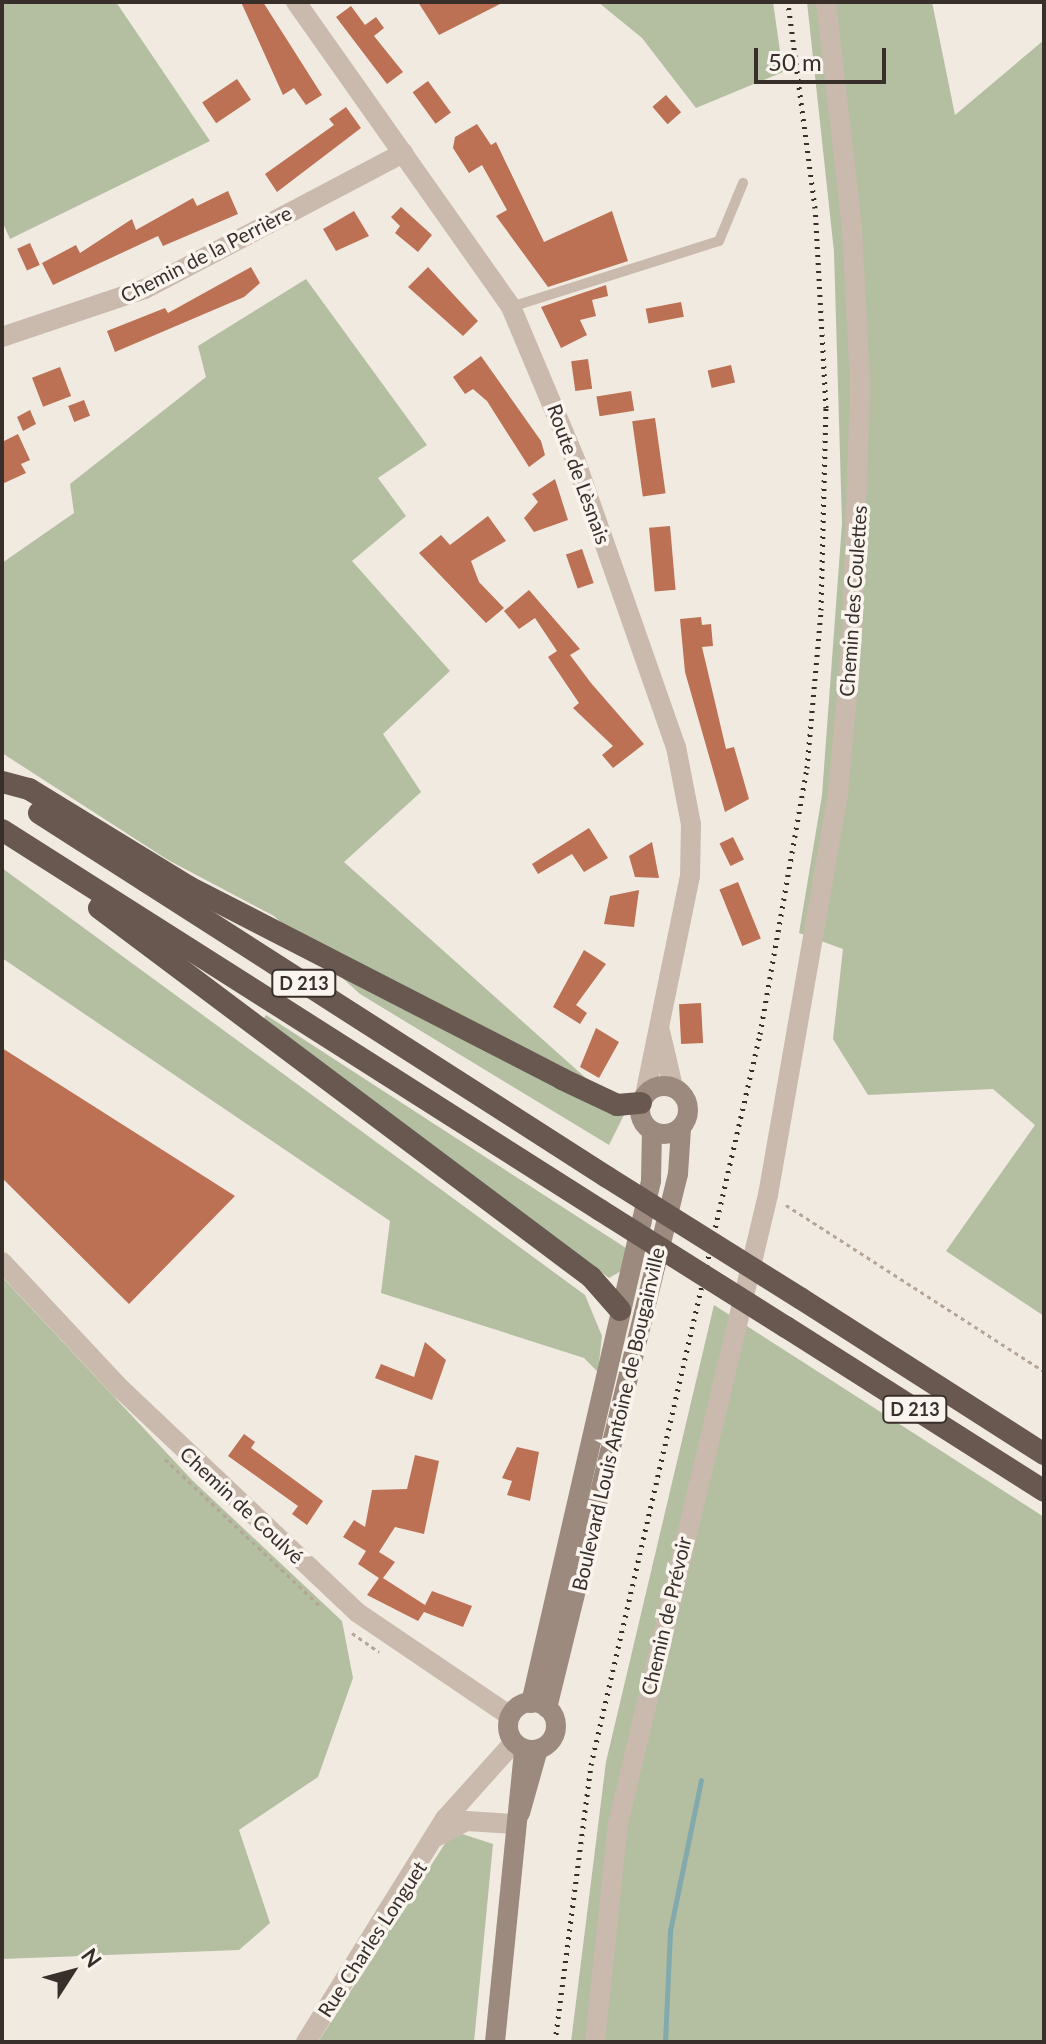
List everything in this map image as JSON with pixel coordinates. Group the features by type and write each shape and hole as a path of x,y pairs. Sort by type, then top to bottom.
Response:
{"highway":[{"path":"2,782 29,789 189,887 562,1079 617,1105 643,1099"},
{"name":"D 213","path":"2,789 1044,1454"},
{"name":"D 213","path":"2,830 1044,1491"},
{"path":"75,878 101,909 591,1277 620,1310"}],"main road":[{"path":"673,1087 643,1099 652,1131 681,1129"},
{"name":"Boulevard Louis Antoine de Bougainville","path":"539,1706 678,1174 681,1129 689,1109 673,1087"},
{"name":"Boulevard Louis Antoine de Bougainville","path":"539,1706 620,1310 656,1152 652,1131"},
{"path":"495,2042 525,1747 510,1716 539,1706 554,1735 525,1747"}],"street":[{"name":"Route de Lèsnais","path":"296,2 511,307 576,462 686,785 690,876 643,1099"},
{"name":"Chemin des Coulettes","path":"768,1195 838,793 858,539 857,307 826,2"},
{"name":"Chemin de la Perrière","path":"2,337 145,289 403,153"},
{"name":"Route de Lèsnais","path":"660,1007 659,1043 673,1087"},
{"name":"Chemin de Prévoir","path":"595,2042 618,1824 768,1195"},
{"name":"Chemin de Coulvé","path":"2,1262 121,1389 358,1613 510,1716"},
{"name":"Rue Charles Longuet","path":"306,2042 454,1807 525,1747"},
{"path":"438,1836 466,1821 515,1824"}],"lane":[{"path":"511,307 719,241 743,183"}],"path":[{"path":"768,1195 1044,1371"}],"green space":[{"path":"2,2 116,2 210,141 10,239 2,221"},
{"path":"598,2 773,2 783,72 696,108 642,38"},
{"path":"807,2 932,2 955,115 1044,40 1044,1316 946,1251 1035,1125 993,1089 868,1095 833,1039 843,949 799,933 822,795 842,523 834,252"},
{"path":"306,279 427,445 378,478 406,516 352,561 450,671 383,734 421,792 344,862 625,1113 609,1145 360,994 274,916 168,860 2,753 2,563 74,513 70,484 206,377 198,346"},
{"path":"2,868 585,1295 602,1336 598,1372 584,1358 381,1293 390,1221 2,958"},
{"path":"266,1015 629,1250 623,1270 609,1278 262,1021"},
{"path":"2,1277 192,1480 342,1621 353,1678 318,1777 239,1830 270,1923 239,1950 2,1959"},
{"path":"714,1305 1044,1517 1044,2042 571,2042 606,1762"},
{"path":"453,1831 493,1844 474,2042 318,2042"}],"building":[{"path":"241,2 263,2 322,95 306,105 294,88 283,95"},
{"path":"418,2 504,2 439,35"},
{"path":"351,6 365,25 376,17 384,28 374,36 403,72 387,84 336,17"},
{"path":"237,79 251,100 216,123 202,102"},
{"path":"428,81 451,113 436,124 413,92"},
{"path":"666,95 681,112 668,124 652,107"},
{"path":"346,107 361,128 277,192 265,174 334,125 329,119"},
{"path":"477,124 491,145 496,142 544,242 612,211 628,261 548,287 496,216 507,210 482,165 469,173 453,148 455,137"},
{"path":"228,191 238,214 163,246 158,236 53,285 42,263 76,245 80,253 132,219 136,230 193,198 197,206"},
{"path":"401,207 432,235 418,252 395,233 400,226 391,217"},
{"path":"354,211 369,236 336,251 323,229"},
{"path":"30,243 40,265 27,271 17,249"},
{"path":"251,267 260,283 244,297 115,352 107,331 165,308 168,313"},
{"path":"428,267 478,321 463,336 408,287"},
{"path":"606,285 608,296 592,300 596,316 580,320 587,335 561,348 541,307"},
{"path":"681,302 684,317 649,324 646,309"},
{"path":"481,356 541,441 545,455 529,467 487,401 473,389 465,394 453,377"},
{"path":"588,359 592,389 575,391 571,361"},
{"path":"731,365 735,383 712,388 708,370"},
{"path":"60,367 71,396 43,407 32,378"},
{"path":"631,391 634,411 600,416 596,396"},
{"path":"84,400 90,416 74,422 68,406"},
{"path":"30,410 36,424 23,431 17,417"},
{"path":"655,418 666,493 643,496 632,421"},
{"path":"18,434 30,460 21,464 26,473 2,484 2,442"},
{"path":"555,479 568,520 534,532 524,518 538,502 532,494"},
{"path":"488,516 506,541 471,561 479,582 504,608 486,623 419,553 441,535 450,545"},
{"path":"670,526 676,590 655,592 649,528"},
{"path":"582,549 594,583 578,589 566,555"},
{"path":"529,590 580,649 570,655 644,744 613,768 602,755 613,746 573,708 579,703 548,657 557,651 535,618 519,629 504,611"},
{"path":"701,617 702,625 711,624 713,646 702,647 726,749 734,747 749,799 725,812 685,672 680,619"},
{"path":"589,828 608,858 584,872 572,854 538,874 532,864"},
{"path":"733,837 744,859 730,866 720,844"},
{"path":"652,842 659,878 635,877 629,856"},
{"path":"738,882 761,939 742,946 719,889"},
{"path":"639,890 634,927 604,924 610,896"},
{"path":"584,950 606,964 576,1005 587,1013 580,1024 553,1007"},
{"path":"701,1003 703,1043 681,1044 679,1004"},
{"path":"596,1028 619,1042 599,1078 580,1067"},
{"path":"2,1048 235,1196 129,1304 2,1178"},
{"path":"425,1342 446,1360 432,1400 375,1378 381,1364 414,1377"},
{"path":"244,1434 255,1442 251,1448 323,1501 307,1525 292,1514 298,1506 228,1456"},
{"path":"517,1447 539,1452 530,1501 507,1495 512,1481 502,1478"},
{"path":"415,1455 439,1461 424,1534 395,1527 379,1552 395,1562 383,1578 425,1605 432,1591 472,1606 463,1627 424,1612 418,1621 367,1595 379,1578 358,1564 366,1551 343,1537 354,1520 365,1527 372,1490 407,1489"}],"waterway":[{"path":"665,2042 670,1931 701,1780"}],"railway":[{"path":"555,2042 591,1765 760,1034 807,768 821,610 826,408 815,208 788,2"}]}
